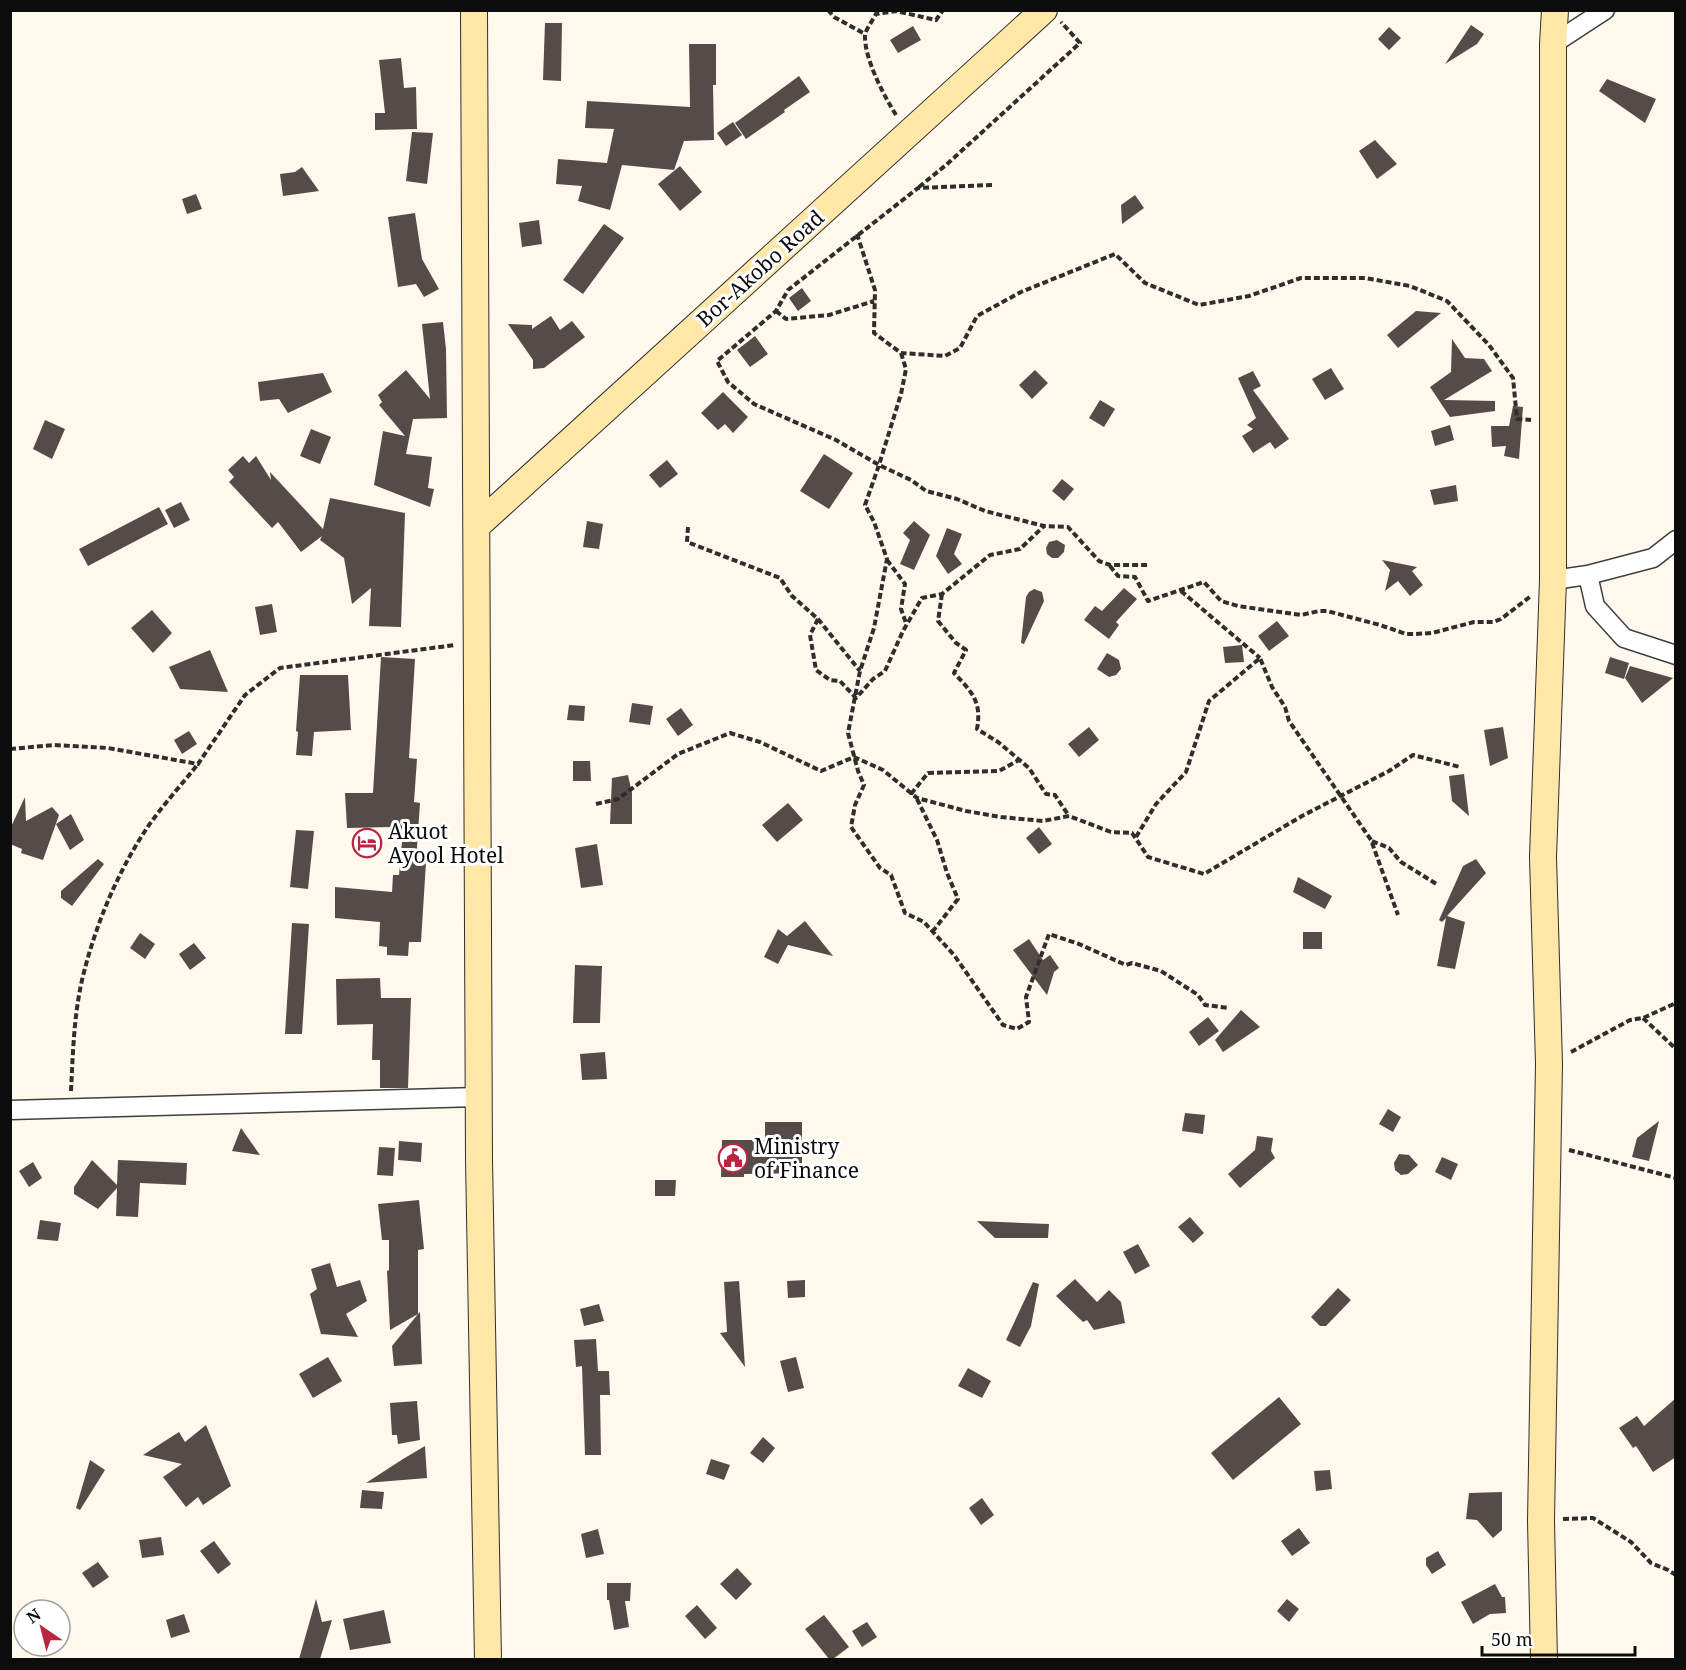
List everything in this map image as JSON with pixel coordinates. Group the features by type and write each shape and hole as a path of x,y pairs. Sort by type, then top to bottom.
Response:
{"street":[{"path":"474,10 478,1097 489,1659"},
{"path":"1544,1659 1541,1521 1549,1064 1543,857 1553,580 1552,44 1555,10"},
{"path":"1552,44 1605,10"},
{"name":"Bor-Akobo Road","path":"477,526 908,134 1051,15"},
{"path":"1553,580 1588,575 1653,558 1676,540"},
{"path":"1588,575 1595,606 1624,638 1676,655"},
{"path":"10,1110 478,1097"}],"path":[{"path":"828,10 834,17 865,34"},
{"path":"908,134 882,94 871,63 865,34 876,14 896,10 936,20 943,10"},
{"path":"1051,15 1080,44 946,165 788,290 776,311 717,361 728,382 754,404 836,440 879,465 911,480 926,491 957,499 985,511 1044,526 1068,527 1099,561 1110,566 1149,565"},
{"path":"918,188 992,185"},
{"path":"857,234 875,290 874,333 901,353 945,356 960,348 977,316 1021,292 1114,254 1145,283 1199,305 1249,296 1301,279 1365,278 1410,286 1447,301 1489,345 1513,378 1517,419 1536,421 1554,419"},
{"path":"776,311 786,319 829,315 874,301"},
{"path":"901,353 906,369 901,394 865,505 874,522 887,559 905,584 901,609 906,624"},
{"path":"856,698 873,679 885,671 906,624 922,598 942,594 990,555 1020,549 1044,526"},
{"path":"688,527 687,542 780,578 792,596 818,619 860,671"},
{"path":"887,559 874,628 860,671 848,733 864,785 855,805 851,827 880,868 891,875 905,913 924,922 954,955 1003,1025 1017,1029 1029,1022 1026,997 1049,934 1079,944 1126,965 1132,963 1161,970 1198,995 1205,1005 1229,1008"},
{"path":"1110,566 1118,576 1135,577 1148,601 1204,582 1221,601 1238,606 1301,615 1328,611 1406,634 1432,633 1474,622 1493,622 1501,619 1553,580"},
{"path":"1181,590 1260,658 1272,687 1285,707 1289,721 1371,840 1398,915"},
{"path":"942,594 938,621 966,650 954,673 969,689 980,712 977,729 998,742 1029,768 1046,794 1055,795 1069,816"},
{"path":"818,619 810,635 816,670 830,680 840,681 856,698"},
{"path":"70,1108 74,1032 83,973 99,925 125,865 149,825 198,764 245,695 280,668 477,642"},
{"path":"1136,838 1155,804 1186,772 1209,701 1260,658"},
{"path":"596,804 618,799 678,754 730,733 760,742 821,771 854,757 883,770 917,798 966,812 1043,821 1069,816 1111,831 1132,833 1148,857 1204,874 1302,816 1389,771 1413,755 1460,767"},
{"path":"10,749 54,746 108,748 198,764"},
{"path":"911,794 928,773 999,771 1019,760"},
{"path":"917,798 938,840 947,873 958,899 933,932"},
{"path":"1371,840 1389,848 1401,862 1438,885"},
{"path":"1549,1064 1630,1020 1642,1018 1676,1003"},
{"path":"1642,1018 1676,1049"},
{"path":"1548,1144 1676,1178"},
{"path":"1541,1521 1593,1518 1631,1542 1651,1563 1676,1575"}],"building":[{"path":"545,23 562,23 561,81 543,80"},
{"path":"1471,25 1484,34 1477,44 1445,64"},
{"path":"913,26 921,40 898,53 890,40"},
{"path":"1389,27 1401,38 1389,50 1378,39"},
{"path":"689,44 716,44 716,85 713,85 714,140 684,141 674,170 622,165 610,210 578,201 582,186 556,184 558,159 607,163 614,129 585,128 587,101 690,107"},
{"path":"401,58 404,88 416,87 417,129 375,130 375,113 385,113 379,60"},
{"path":"799,76 810,92 746,139 735,123"},
{"path":"1607,79 1656,99 1645,123 1599,91"},
{"path":"733,122 742,135 726,146 717,133"},
{"path":"412,132 433,133 427,184 406,181"},
{"path":"1375,140 1397,164 1377,179 1359,151"},
{"path":"680,166 702,192 680,211 658,184"},
{"path":"302,167 319,191 283,196 280,174 295,172"},
{"path":"196,194 202,209 187,214 182,199"},
{"path":"1135,195 1144,208 1122,224 1121,205"},
{"path":"415,213 422,259 439,289 424,297 416,284 398,287 388,217"},
{"path":"539,220 542,244 522,247 519,223"},
{"path":"604,224 624,238 583,294 563,280"},
{"path":"802,288 811,301 798,311 789,298"},
{"path":"1416,311 1441,313 1398,348 1387,335"},
{"path":"551,316 560,330 572,321 585,337 544,368 533,369 533,360 508,324 532,325 532,329"},
{"path":"443,322 446,349 447,418 413,419 406,454 432,457 428,488 434,489 430,507 374,485 383,431 405,436 379,405 382,402 378,395 406,370 430,399 422,324"},
{"path":"755,336 768,354 750,367 737,350"},
{"path":"1452,339 1465,358 1484,359 1492,371 1444,400 1495,401 1495,411 1450,417 1430,387 1451,372"},
{"path":"1331,368 1344,389 1325,400 1312,379"},
{"path":"1035,370 1048,383 1032,399 1019,385"},
{"path":"1253,371 1261,386 1253,390 1289,439 1275,449 1270,442 1253,453 1242,436 1253,429 1247,425 1256,418 1238,378"},
{"path":"323,373 332,392 288,413 279,399 260,401 258,382"},
{"path":"723,392 748,417 733,433 725,424 718,430 701,413"},
{"path":"1100,400 1115,409 1104,427 1089,418"},
{"path":"1513,406 1523,407 1519,459 1504,456 1506,446 1492,447 1491,426 1509,426"},
{"path":"45,420 65,429 52,459 33,449"},
{"path":"1450,425 1454,440 1435,446 1431,431"},
{"path":"311,429 331,437 320,464 300,456"},
{"path":"824,454 853,473 829,509 800,491"},
{"path":"243,456 249,463 256,456 271,480 270,472 323,529 330,498 405,513 401,627 369,626 371,588 352,604 344,558 320,540 322,536 301,552 278,522 272,528 229,482 234,477 228,470"},
{"path":"667,460 678,474 660,488 649,475"},
{"path":"1062,479 1074,489 1064,501 1052,491"},
{"path":"1456,485 1458,501 1434,505 1430,490"},
{"path":"181,502 190,520 174,528 165,510"},
{"path":"159,507 168,524 88,566 79,549"},
{"path":"587,521 603,524 599,549 583,547"},
{"path":"914,521 930,535 914,570 900,564 910,540 903,533"},
{"path":"947,528 962,534 954,554 962,564 948,574 936,556"},
{"path":"1057,540 1065,545 1064,552 1058,558 1052,558 1047,554 1046,548 1049,542"},
{"path":"1382,560 1417,567 1412,571 1423,585 1410,596 1398,581 1385,591 1390,570"},
{"path":"1124,588 1137,599 1116,622 1119,625 1109,639 1084,620 1095,606 1102,611"},
{"path":"1034,589 1042,592 1044,601 1024,644 1021,643 1026,597"},
{"path":"272,604 277,632 260,635 255,607"},
{"path":"152,610 172,633 153,653 131,628"},
{"path":"1277,621 1289,636 1269,651 1258,636"},
{"path":"1242,645 1244,662 1225,663 1223,647"},
{"path":"210,650 228,692 180,689 169,667"},
{"path":"1107,653 1119,660 1121,669 1116,675 1109,677 1097,669"},
{"path":"381,657 415,659 409,758 417,759 414,802 420,803 416,862 426,862 421,942 409,942 408,956 387,955 387,947 379,946 380,922 335,918 335,887 392,892 393,875 399,875 402,842 391,841 392,827 347,828 345,793 373,793"},
{"path":"1610,657 1629,663 1624,679 1605,673"},
{"path":"1630,666 1673,678 1642,703 1625,678"},
{"path":"300,675 348,675 351,730 314,732 312,756 296,755"},
{"path":"632,703 653,706 650,725 629,722"},
{"path":"569,705 585,706 584,721 567,720"},
{"path":"681,708 693,725 678,736 666,719"},
{"path":"1089,727 1099,740 1079,757 1068,744"},
{"path":"1503,727 1508,758 1490,766 1484,730"},
{"path":"189,731 197,744 182,754 174,740"},
{"path":"573,761 590,761 591,781 573,781"},
{"path":"1464,774 1469,816 1452,801 1449,776"},
{"path":"628,775 632,793 632,824 610,824 612,778"},
{"path":"25,797 26,821 52,807 59,815 43,860 21,853 22,849 10,844 10,829"},
{"path":"788,803 803,820 777,842 762,825"},
{"path":"71,814 84,840 70,850 56,824"},
{"path":"1039,827 1052,844 1039,854 1026,838"},
{"path":"296,830 314,831 308,889 290,887"},
{"path":"597,844 603,885 581,888 575,848"},
{"path":"98,859 104,864 72,906 61,898 61,891"},
{"path":"1476,859 1486,873 1447,916 1465,922 1455,969 1437,966 1446,918 1442,922 1439,920 1463,866"},
{"path":"1298,877 1332,896 1325,909 1293,892"},
{"path":"805,921 833,956 788,945 778,964 764,957 778,929 787,936"},
{"path":"292,923 309,924 302,1034 285,1034"},
{"path":"1303,932 1322,932 1322,949 1303,949"},
{"path":"140,933 155,944 145,959 130,948"},
{"path":"1029,939 1043,960 1050,955 1059,968 1054,972 1047,995 1013,950"},
{"path":"194,943 206,958 190,970 179,954"},
{"path":"575,965 602,966 600,1023 573,1023"},
{"path":"380,978 381,998 411,998 408,1088 380,1088 380,1060 372,1060 373,1024 337,1025 336,979"},
{"path":"1241,1010 1260,1027 1223,1052 1215,1040"},
{"path":"1208,1017 1219,1031 1199,1046 1189,1032"},
{"path":"605,1052 607,1079 582,1080 580,1054"},
{"path":"1388,1109 1401,1117 1393,1132 1379,1124"},
{"path":"1185,1113 1205,1115 1203,1134 1182,1131"},
{"path":"1659,1121 1649,1161 1632,1157 1637,1138"},
{"path":"765,1122 802,1122 802,1173 744,1174 744,1177 721,1177 722,1140 765,1140"},
{"path":"241,1128 260,1155 232,1151"},
{"path":"1257,1136 1273,1138 1271,1151 1275,1158 1240,1188 1228,1174 1255,1150"},
{"path":"399,1141 422,1143 421,1162 398,1160"},
{"path":"379,1147 395,1148 393,1176 377,1175"},
{"path":"1399,1154 1409,1155 1418,1165 1408,1174 1401,1175 1395,1170 1394,1163"},
{"path":"1442,1157 1458,1164 1451,1180 1435,1172"},
{"path":"92,1160 117,1185 118,1160 187,1163 186,1185 140,1183 138,1217 116,1216 117,1188 98,1209 74,1194 74,1187"},
{"path":"33,1162 42,1178 29,1187 19,1171"},
{"path":"655,1180 676,1180 675,1196 655,1196"},
{"path":"419,1200 424,1249 418,1250 418,1314 390,1330 387,1271 389,1270 389,1240 382,1240 378,1204"},
{"path":"1190,1217 1204,1233 1193,1243 1178,1227"},
{"path":"40,1220 61,1223 58,1241 37,1239"},
{"path":"977,1221 1049,1224 1048,1238 995,1238"},
{"path":"1138,1244 1150,1266 1135,1274 1123,1252"},
{"path":"330,1263 337,1287 360,1280 367,1301 346,1314 358,1337 321,1334 310,1294 317,1289 311,1269"},
{"path":"1075,1279 1097,1302 1109,1290 1121,1302 1125,1323 1094,1330 1087,1320 1083,1322 1056,1296"},
{"path":"805,1280 805,1297 788,1298 787,1281"},
{"path":"739,1281 745,1367 720,1333 727,1332 724,1282"},
{"path":"1033,1282 1039,1284 1031,1326 1020,1347 1006,1340"},
{"path":"1338,1288 1351,1300 1326,1326 1320,1326 1311,1317"},
{"path":"599,1304 604,1321 584,1326 580,1309"},
{"path":"420,1312 422,1364 394,1366 392,1346"},
{"path":"596,1339 598,1371 609,1371 610,1395 600,1395 601,1455 585,1455 582,1366 576,1367 574,1340"},
{"path":"328,1357 342,1381 313,1398 299,1374"},
{"path":"796,1357 804,1388 788,1392 780,1361"},
{"path":"968,1368 991,1381 982,1398 958,1386"},
{"path":"1279,1397 1301,1424 1233,1480 1211,1453"},
{"path":"1676,1398 1676,1457 1653,1472 1636,1446 1633,1448 1619,1428 1637,1416 1644,1426"},
{"path":"417,1401 420,1440 398,1444 397,1435 392,1435 390,1403"},
{"path":"206,1425 231,1486 203,1505 198,1497 186,1507 163,1477 182,1464 143,1455 179,1432 185,1442"},
{"path":"763,1437 775,1448 763,1463 750,1453"},
{"path":"425,1446 427,1478 366,1483 403,1459"},
{"path":"711,1459 730,1465 724,1480 706,1474"},
{"path":"90,1460 105,1470 80,1510 76,1508"},
{"path":"1330,1470 1332,1489 1316,1491 1314,1471"},
{"path":"362,1490 384,1492 382,1509 360,1508"},
{"path":"1502,1492 1502,1530 1493,1538 1477,1520 1466,1519 1469,1493"},
{"path":"982,1498 994,1515 981,1525 969,1508"},
{"path":"1299,1528 1310,1543 1292,1556 1281,1541"},
{"path":"598,1529 604,1554 586,1558 581,1534"},
{"path":"161,1537 164,1555 142,1558 139,1540"},
{"path":"214,1541 231,1564 218,1574 200,1551"},
{"path":"1438,1551 1446,1565 1432,1574 1426,1565 1426,1558"},
{"path":"98,1562 109,1577 93,1588 82,1573"},
{"path":"737,1568 752,1584 736,1600 720,1584"},
{"path":"607,1583 631,1583 630,1601 625,1601 629,1627 614,1630 609,1600 607,1600"},
{"path":"1495,1584 1502,1597 1505,1597 1506,1613 1490,1614 1473,1624 1461,1602"},
{"path":"316,1599 322,1622 332,1620 320,1659 299,1659"},
{"path":"1287,1599 1299,1609 1289,1622 1277,1611"},
{"path":"697,1605 717,1628 705,1639 685,1616"},
{"path":"384,1610 391,1643 350,1650 343,1619"},
{"path":"184,1614 190,1632 171,1638 166,1620"},
{"path":"824,1615 849,1647 833,1659 829,1659 805,1629"},
{"path":"867,1622 877,1637 862,1647 852,1631"}],"place":[{"name":"Akuot Ayool Hotel","path":"367,843"},
{"name":"Ministry of Finance","path":"733,1158"}]}
